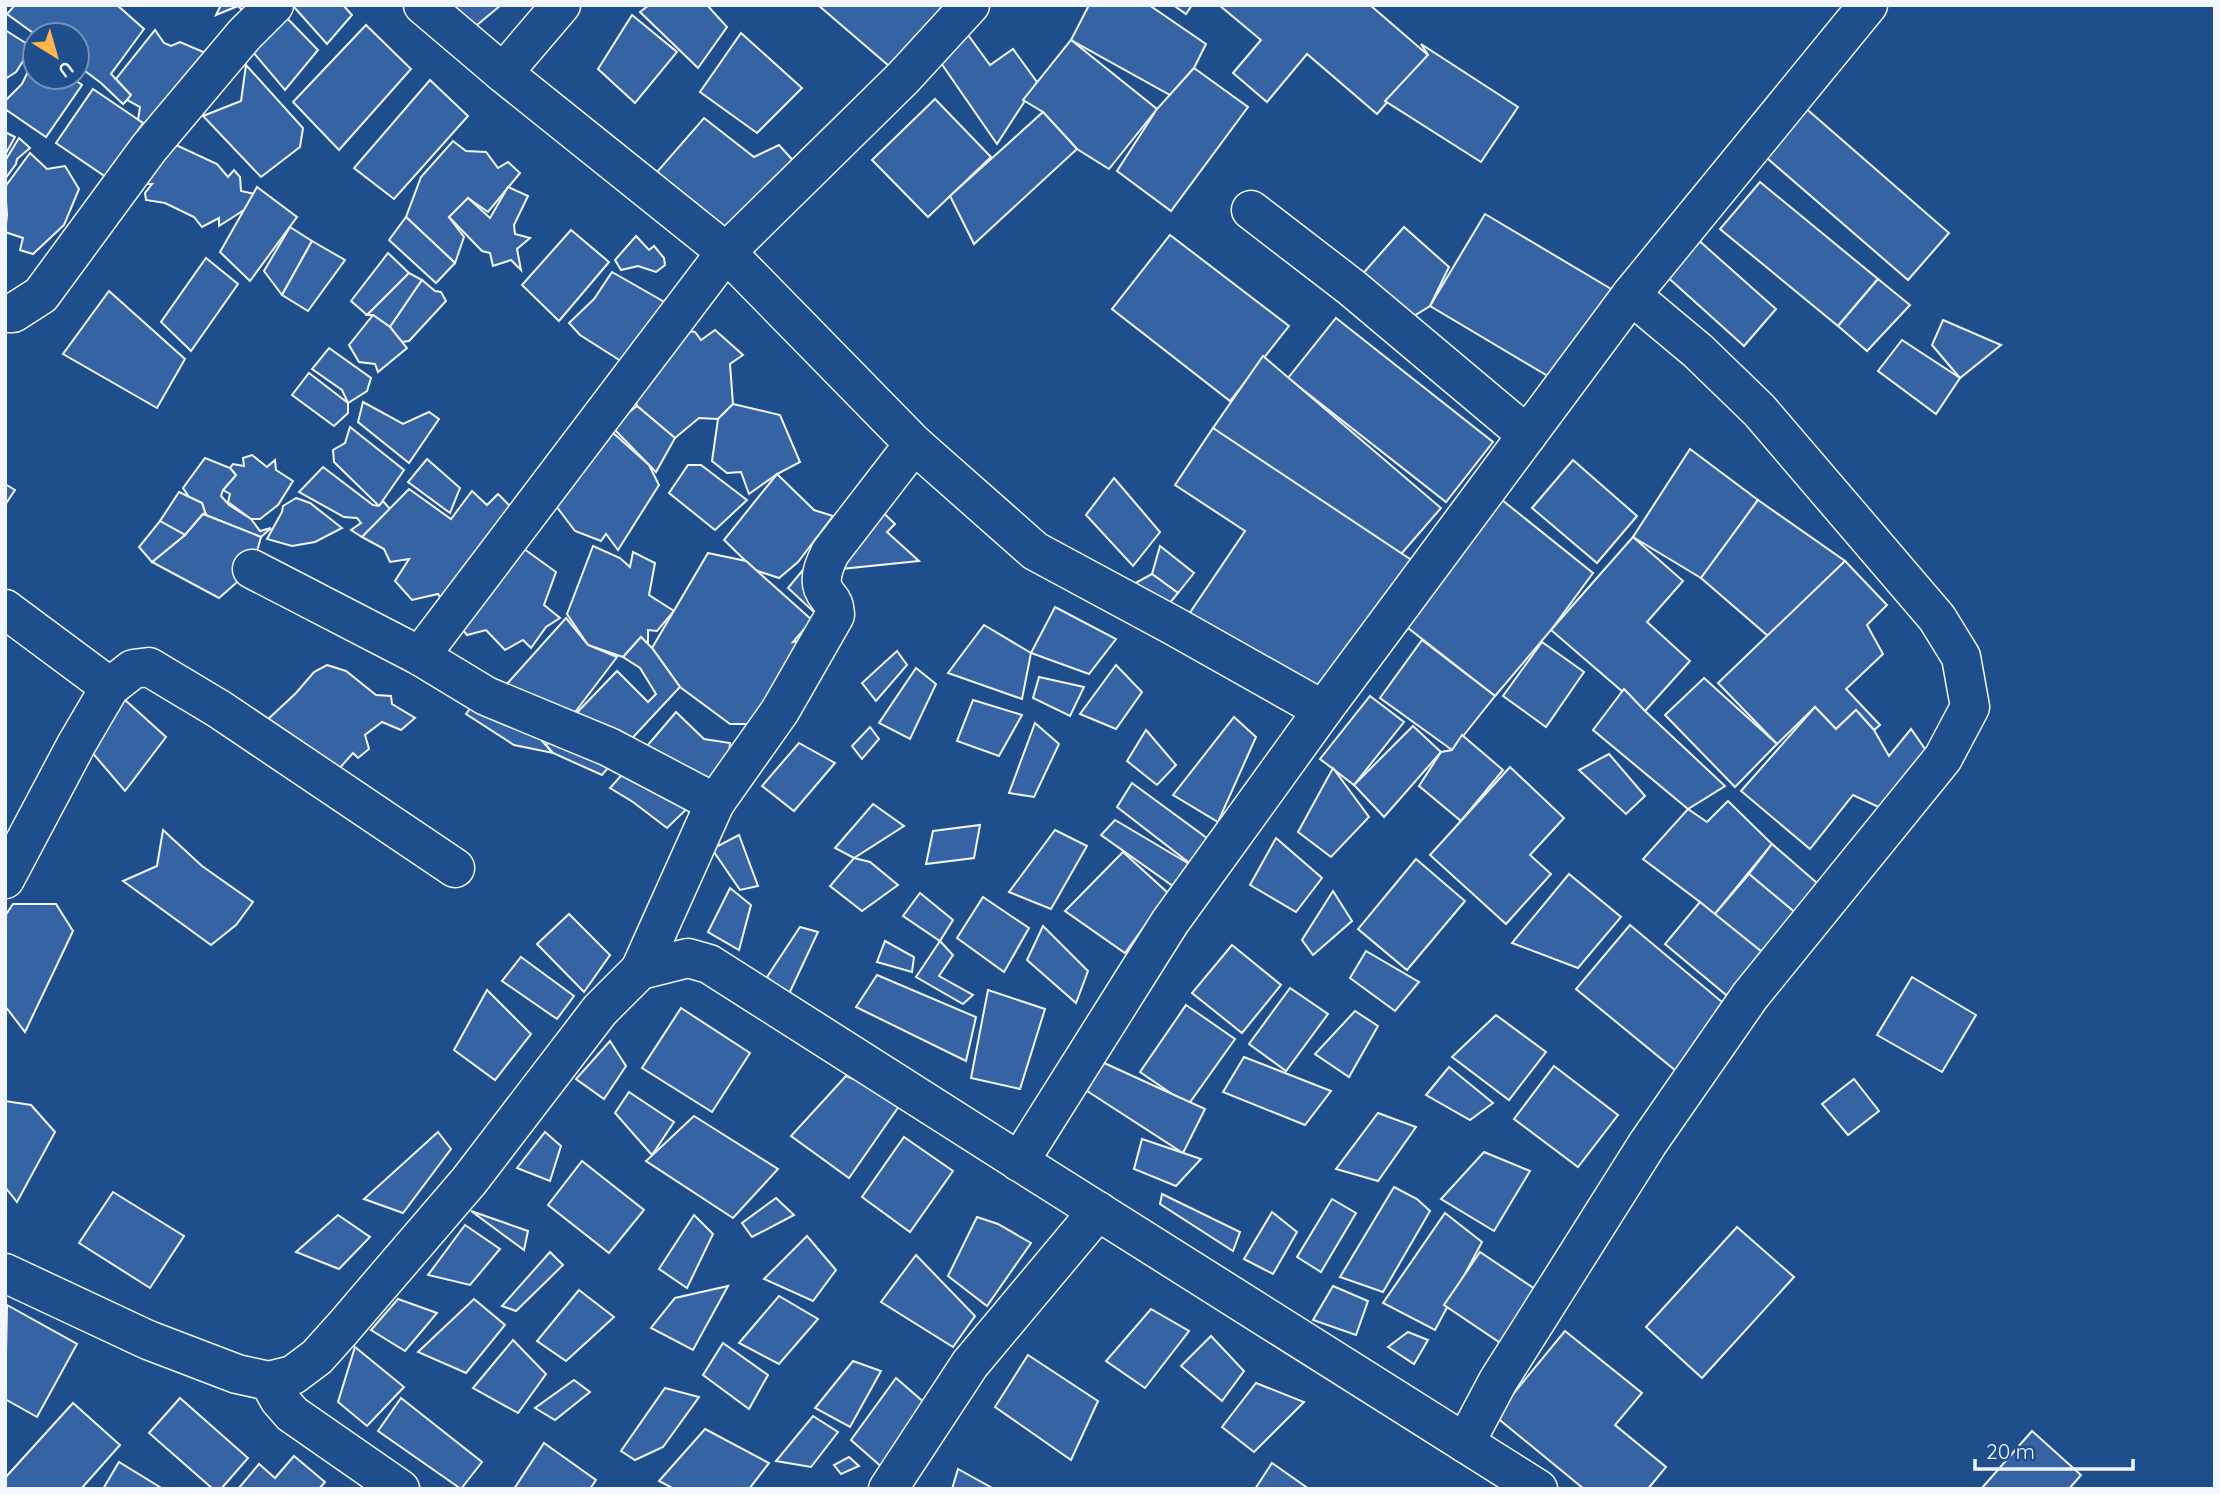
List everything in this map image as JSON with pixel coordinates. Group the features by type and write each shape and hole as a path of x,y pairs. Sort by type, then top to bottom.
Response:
{"street":[{"path":"5,313 13,313 41,295 149,148 244,35 274,5"},
{"path":"423,5 503,73 726,251 914,444 1035,551 1174,625 1323,710"},
{"path":"503,73 561,5"},
{"path":"420,656 726,251 903,78 970,5"},
{"path":"1020,1162 1170,922 1323,710 1632,295 1868,5"},
{"path":"1251,210 1351,287 1527,435"},
{"path":"1465,1443 1498,1381 1648,1143 1750,996 1943,758 1970,707 1961,657 1937,618 1759,410 1698,351 1632,295"},
{"path":"5,1273 148,1340 237,1374 269,1381 293,1375 317,1357 469,1181 600,1010 640,970 715,803 780,711 835,615 834,602 824,590 822,581 822,571 830,553 914,444"},
{"path":"252,569 420,656 486,696 609,747 715,803"},
{"path":"5,609 110,687"},
{"path":"5,879 110,687 133,669 149,667 229,716 455,868"},
{"path":"640,970 688,958 709,964 1538,1489"},
{"path":"888,1489 970,1364 1098,1212"},
{"path":"269,1381 292,1414 400,1489"}],"building":[{"path":"15,5 117,5 144,29 111,74 131,95 123,104 91,76 91,21 21,21 21,24 7,14"},
{"path":"221,5 274,5 256,23 238,6 216,15"},
{"path":"343,5 352,15 327,44 294,7"},
{"path":"435,5 501,5 471,30"},
{"path":"649,5 707,5 727,27 698,68 640,12"},
{"path":"818,5 966,5 903,78"},
{"path":"1089,5 1149,5 1206,44 1194,68 1170,95 1071,40"},
{"path":"1173,5 1192,5 1186,14"},
{"path":"1219,5 1370,5 1428,55 1377,114 1307,54 1267,102 1233,73 1261,40"},
{"path":"632,15 677,52 635,103 598,69"},
{"path":"285,16 318,50 285,90 247,45"},
{"path":"366,25 411,69 339,150 293,102"},
{"path":"963,28 990,65 1013,49 1037,82 997,144 932,50"},
{"path":"5,30 21,40 21,64 16,72 5,79"},
{"path":"155,30 164,43 171,46 180,42 208,54 157,133 138,120 140,107 127,100 131,95 116,79"},
{"path":"741,33 802,88 757,133 700,92"},
{"path":"1071,40 1157,109 1109,169 1077,149 1043,112 1023,100"},
{"path":"1421,44 1518,107 1481,162 1385,101 1428,55"},
{"path":"246,65 303,128 300,147 261,177 203,116 241,101"},
{"path":"1194,68 1248,107 1171,211 1117,171 1157,109"},
{"path":"430,80 468,116 394,199 354,168"},
{"path":"21,85 21,91 78,91 46,137 5,109 5,101"},
{"path":"93,89 143,123 106,177 56,143"},
{"path":"935,99 991,157 928,217 872,160"},
{"path":"1802,105 1949,233 1908,280 1761,153"},
{"path":"1043,112 1077,149 974,244 950,196"},
{"path":"704,118 754,157 779,145 798,166 718,233 650,180"},
{"path":"5,132 15,137 5,155"},
{"path":"170,135 178,146 217,164 228,177 234,170 240,177 241,191 255,194 244,210 219,226 219,218 202,227 194,217 165,203 146,200 145,193 152,184 137,184"},
{"path":"19,138 30,148 17,159 5,179 5,161"},
{"path":"453,141 466,151 486,152 498,168 508,162 520,173 488,212 468,198 449,217 464,237 455,263 406,217 421,177"},
{"path":"30,153 47,169 65,166 79,189 64,225 33,254 20,250 23,238 5,232 5,187"},
{"path":"1760,182 1878,279 1838,326 1720,229"},
{"path":"257,187 297,217 250,281 220,252"},
{"path":"508,187 528,196 514,225 515,234 530,238 517,249 521,270 511,260 493,266 490,253 482,251 449,217 468,198 490,218"},
{"path":"1485,214 1623,296 1568,388 1430,306"},
{"path":"406,217 455,263 436,283 389,240"},
{"path":"290,227 312,241 282,295 264,271"},
{"path":"1404,227 1449,267 1430,306 1396,327 1351,287"},
{"path":"571,230 609,262 559,321 522,285"},
{"path":"1170,235 1289,326 1230,401 1112,309"},
{"path":"636,236 649,250 654,246 664,258 665,265 656,272 638,266 621,270 615,260"},
{"path":"1696,238 1776,309 1744,346 1664,274"},
{"path":"312,241 345,260 308,311 282,295"},
{"path":"388,253 409,273 367,315 351,301"},
{"path":"206,258 238,284 191,351 161,322"},
{"path":"612,272 668,304 624,363 580,335 569,323 594,299"},
{"path":"409,273 422,280 390,327 373,315 367,315"},
{"path":"1878,279 1910,305 1867,351 1838,326"},
{"path":"422,280 435,291 441,292 446,301 409,341 402,342 390,327"},
{"path":"109,291 185,359 157,408 63,354"},
{"path":"373,315 390,327 407,348 378,372 375,364 359,362 349,345"},
{"path":"1336,318 1493,442 1446,502 1288,378"},
{"path":"1943,320 2001,345 1960,378 1932,345"},
{"path":"674,329 695,332 701,340 715,330 743,355 730,364 733,404 718,419 699,418 675,438 637,406 632,383"},
{"path":"1902,340 1960,378 1936,414 1878,371"},
{"path":"329,348 371,378 367,391 348,403 342,390 312,369"},
{"path":"1263,356 1441,508 1389,568 1213,428"},
{"path":"309,373 348,403 348,413 334,426 292,395"},
{"path":"363,402 403,424 429,412 439,419 409,463 358,422"},
{"path":"733,404 780,415 800,462 749,494 741,472 727,473 712,461 718,419"},
{"path":"637,406 675,438 656,472 611,426"},
{"path":"602,423 649,465 659,485 618,550 606,534 601,541 575,531 547,494"},
{"path":"350,427 404,470 379,506 334,462 333,450 345,443"},
{"path":"1213,428 1431,573 1333,718 1185,620 1245,531 1175,485"},
{"path":"1690,449 1758,500 1701,578 1633,537"},
{"path":"252,455 267,467 275,460 276,470 293,481 278,505 260,519 251,519 228,502 230,494 223,490 236,475 230,468 233,464 244,466 243,458"},
{"path":"205,458 230,468 236,475 221,496 229,505 251,519 260,531 271,528 261,537 206,515 202,503 189,497 183,488"},
{"path":"427,459 460,488 450,513 408,482"},
{"path":"1573,460 1637,516 1597,563 1532,508"},
{"path":"688,465 701,465 747,500 715,530 669,493"},
{"path":"323,467 373,505 379,506 383,501 390,509 362,537 351,530 361,523 357,518 344,517 299,492"},
{"path":"777,474 814,510 833,516 798,562 779,578 755,570 724,540"},
{"path":"1114,478 1160,532 1133,566 1086,515"},
{"path":"5,484 15,490 5,505"},
{"path":"409,489 451,519 472,491 487,505 498,494 516,512 449,611 438,594 412,600 395,581 409,559 390,562 384,549 362,537"},
{"path":"179,492 202,503 206,515 203,514 185,535 160,521"},
{"path":"865,495 895,524 887,532 919,561 822,571 828,625 788,588"},
{"path":"296,498 310,503 342,528 315,542 292,546 267,539 283,506"},
{"path":"1502,500 1593,573 1551,630 1495,696 1403,624"},
{"path":"1758,500 1845,561 1775,642 1701,578"},
{"path":"203,514 261,537 252,569 219,598 152,562 185,535"},
{"path":"160,521 185,535 152,562 139,547"},
{"path":"1633,537 1683,581 1647,622 1690,661 1645,711 1551,630"},
{"path":"513,541 556,572 544,605 560,618 546,627 531,648 523,640 505,650 486,630 467,635 454,619"},
{"path":"593,546 620,558 630,567 633,552 655,563 649,595 674,611 657,631 648,630 648,644 641,637 623,657 588,645 567,614"},
{"path":"1160,546 1194,573 1178,593 1152,574"},
{"path":"708,553 746,561 812,620 793,642 817,638 770,724 730,724 680,687 652,648"},
{"path":"1845,561 1887,605 1867,625 1883,654 1846,689 1880,725 1874,730 1856,710 1836,729 1815,707 1777,744 1718,683"},
{"path":"1152,574 1178,593 1165,609 1128,587"},
{"path":"1055,607 1116,639 1089,674 1031,653"},
{"path":"566,618 588,645 617,657 566,724 497,695"},
{"path":"984,625 1031,653 1022,699 948,673"},
{"path":"641,637 680,687 623,748 566,724 617,671 648,702 656,694 640,668 623,657"},
{"path":"1422,640 1495,696 1452,750 1380,698"},
{"path":"1542,642 1584,672 1546,727 1503,696"},
{"path":"897,651 907,665 876,701 862,683"},
{"path":"327,665 346,671 376,695 391,696 392,704 415,718 401,730 382,722 365,735 369,749 358,758 353,753 330,779 265,722 314,672"},
{"path":"1116,665 1142,692 1116,729 1080,714"},
{"path":"916,668 936,684 910,739 879,723"},
{"path":"1039,677 1084,687 1070,716 1033,698"},
{"path":"1704,678 1777,744 1735,787 1665,715"},
{"path":"1624,689 1725,786 1688,809 1593,730"},
{"path":"1370,696 1404,722 1354,785 1320,759"},
{"path":"478,698 553,729 542,741 553,753 514,745 466,714"},
{"path":"124,699 166,737 125,791 90,750"},
{"path":"973,700 1022,715 999,756 957,741"},
{"path":"1815,707 1836,729 1856,710 1874,730 1889,756 1911,729 1932,759 1887,811 1853,795 1810,849 1741,791"},
{"path":"676,712 704,739 730,743 728,763 703,785 635,760"},
{"path":"1234,717 1256,737 1218,822 1173,795"},
{"path":"1035,723 1059,744 1034,797 1009,793"},
{"path":"1413,726 1441,752 1384,817 1354,785"},
{"path":"870,727 879,739 862,759 852,746"},
{"path":"1146,730 1176,765 1157,785 1127,761"},
{"path":"560,732 617,757 602,775 553,753 546,745"},
{"path":"1462,735 1503,770 1461,821 1419,786 1441,752 1452,750"},
{"path":"799,743 835,763 794,811 762,786"},
{"path":"1609,754 1645,796 1626,814 1579,770"},
{"path":"635,760 696,800 667,828 610,788"},
{"path":"1510,767 1564,818 1530,855 1551,874 1506,924 1430,855"},
{"path":"1333,768 1369,817 1331,857 1298,832"},
{"path":"1132,783 1215,844 1196,868 1117,807"},
{"path":"1728,801 1772,844 1714,915 1643,859 1688,809 1707,822"},
{"path":"873,804 904,826 854,858 835,848"},
{"path":"1115,820 1196,868 1180,891 1101,835"},
{"path":"980,825 974,858 926,864 933,831"},
{"path":"163,830 202,866 253,902 236,925 211,945 123,881 157,866"},
{"path":"1055,830 1087,846 1051,909 1009,892"},
{"path":"739,835 758,886 740,890 712,849"},
{"path":"1276,838 1322,878 1296,912 1250,885"},
{"path":"1772,844 1824,889 1798,915 1749,874"},
{"path":"1123,852 1168,893 1125,953 1065,911"},
{"path":"854,858 870,862 898,885 862,911 830,886"},
{"path":"1416,859 1465,901 1407,970 1358,929"},
{"path":"1569,874 1621,917 1578,968 1512,943"},
{"path":"1749,874 1798,915 1767,956 1714,915"},
{"path":"730,888 751,905 739,950 708,932"},
{"path":"1333,891 1352,921 1313,955 1302,940"},
{"path":"920,893 953,920 940,941 903,916"},
{"path":"983,897 1029,928 1004,972 957,938"},
{"path":"1700,902 1767,956 1731,999 1665,944"},
{"path":"13,904 56,904 73,931 25,1032 5,1006 5,916"},
{"path":"569,914 610,955 584,992 537,944"},
{"path":"1630,925 1734,1012 1681,1075 1576,989"},
{"path":"1043,926 1088,971 1076,1003 1027,960"},
{"path":"800,927 818,932 788,996 767,977"},
{"path":"885,941 914,957 912,972 877,962"},
{"path":"940,941 953,955 939,976 973,995 963,1004 916,977"},
{"path":"1232,945 1281,985 1242,1033 1192,993"},
{"path":"1366,951 1419,982 1395,1011 1350,978"},
{"path":"521,957 574,996 557,1019 502,981"},
{"path":"877,975 976,1017 966,1061 856,1007"},
{"path":"1912,977 1976,1015 1942,1072 1877,1035"},
{"path":"1290,988 1328,1014 1286,1071 1249,1044"},
{"path":"487,990 531,1034 495,1080 454,1050"},
{"path":"988,990 1045,1009 1020,1089 971,1078"},
{"path":"1186,1005 1235,1039 1188,1105 1140,1072"},
{"path":"681,1008 750,1053 712,1112 642,1068"},
{"path":"1355,1011 1378,1026 1349,1077 1315,1054"},
{"path":"1496,1015 1546,1052 1509,1100 1452,1057"},
{"path":"610,1041 626,1066 604,1099 576,1079"},
{"path":"1244,1057 1331,1091 1305,1125 1223,1092"},
{"path":"1102,1062 1205,1109 1183,1153 1087,1091"},
{"path":"1554,1066 1618,1115 1578,1167 1514,1119"},
{"path":"1449,1067 1493,1103 1470,1120 1426,1095"},
{"path":"846,1076 904,1099 849,1178 791,1136"},
{"path":"1854,1079 1879,1111 1848,1135 1822,1104"},
{"path":"629,1092 674,1122 652,1155 615,1113"},
{"path":"5,1101 31,1105 55,1132 17,1202 5,1187"},
{"path":"1378,1113 1416,1127 1378,1181 1336,1169"},
{"path":"694,1116 778,1169 733,1218 646,1161"},
{"path":"438,1132 451,1149 403,1213 364,1199"},
{"path":"545,1132 561,1146 550,1181 517,1168"},
{"path":"904,1137 953,1171 910,1232 862,1197"},
{"path":"1142,1139 1201,1159 1176,1186 1134,1169"},
{"path":"1484,1152 1530,1171 1494,1231 1441,1199"},
{"path":"582,1161 644,1210 609,1253 548,1205"},
{"path":"1394,1187 1417,1199 1430,1211 1383,1292 1340,1277"},
{"path":"113,1192 184,1236 150,1288 79,1243"},
{"path":"1162,1194 1240,1232 1233,1251 1160,1204"},
{"path":"776,1198 794,1215 752,1237 742,1223"},
{"path":"1332,1199 1356,1213 1321,1272 1297,1257"},
{"path":"471,1211 528,1231 524,1250"},
{"path":"1272,1212 1297,1232 1273,1274 1244,1259"},
{"path":"1445,1213 1482,1242 1435,1330 1383,1303"},
{"path":"338,1215 370,1237 339,1269 296,1252"},
{"path":"694,1215 713,1234 687,1288 659,1269"},
{"path":"977,1217 998,1224 1031,1243 987,1306 948,1276"},
{"path":"465,1225 500,1249 470,1285 428,1275"},
{"path":"1737,1227 1794,1277 1702,1378 1646,1327"},
{"path":"807,1236 836,1270 813,1301 764,1279"},
{"path":"550,1252 563,1265 516,1311 502,1306"},
{"path":"1480,1252 1538,1291 1502,1344 1444,1305"},
{"path":"916,1255 975,1316 953,1347 881,1302"},
{"path":"728,1286 693,1350 651,1328 675,1298"},
{"path":"1333,1286 1368,1301 1356,1335 1313,1320"},
{"path":"579,1290 614,1317 566,1361 537,1341"},
{"path":"779,1296 818,1319 779,1364 739,1343"},
{"path":"398,1299 437,1313 405,1351 371,1330"},
{"path":"474,1299 505,1325 466,1373 418,1352"},
{"path":"7,1305 77,1344 37,1417 5,1399"},
{"path":"1151,1309 1189,1331 1145,1388 1106,1361"},
{"path":"1565,1331 1642,1393 1615,1425 1666,1467 1648,1489 1584,1489 1495,1416"},
{"path":"1408,1332 1428,1340 1414,1364 1388,1347"},
{"path":"1211,1336 1244,1371 1222,1401 1181,1366"},
{"path":"513,1340 546,1374 518,1413 473,1388"},
{"path":"723,1343 768,1375 749,1409 703,1375"},
{"path":"355,1347 404,1387 367,1426 338,1402"},
{"path":"1028,1355 1098,1401 1071,1460 995,1407"},
{"path":"853,1361 881,1371 850,1427 815,1408"},
{"path":"896,1378 927,1405 884,1469 851,1440"},
{"path":"574,1380 590,1392 555,1420 535,1408"},
{"path":"1256,1383 1304,1402 1254,1452 1222,1427"},
{"path":"665,1388 699,1397 663,1447 635,1460 621,1451"},
{"path":"180,1398 248,1458 221,1489 213,1489 149,1433"},
{"path":"401,1398 482,1462 461,1489 378,1431"},
{"path":"73,1403 120,1445 81,1489 5,1489 5,1478"},
{"path":"813,1416 838,1432 811,1467 776,1461"},
{"path":"705,1429 769,1463 749,1489 674,1489 659,1481"},
{"path":"2032,1431 2081,1475 2069,1489 1981,1489"},
{"path":"544,1443 596,1480 590,1489 514,1489"},
{"path":"294,1456 325,1482 319,1489 238,1489 259,1464 275,1478"},
{"path":"849,1457 859,1466 841,1474 834,1465"},
{"path":"119,1462 163,1489 103,1489"},
{"path":"1272,1463 1309,1489 1255,1489"},
{"path":"958,1469 994,1489 952,1489"}]}
